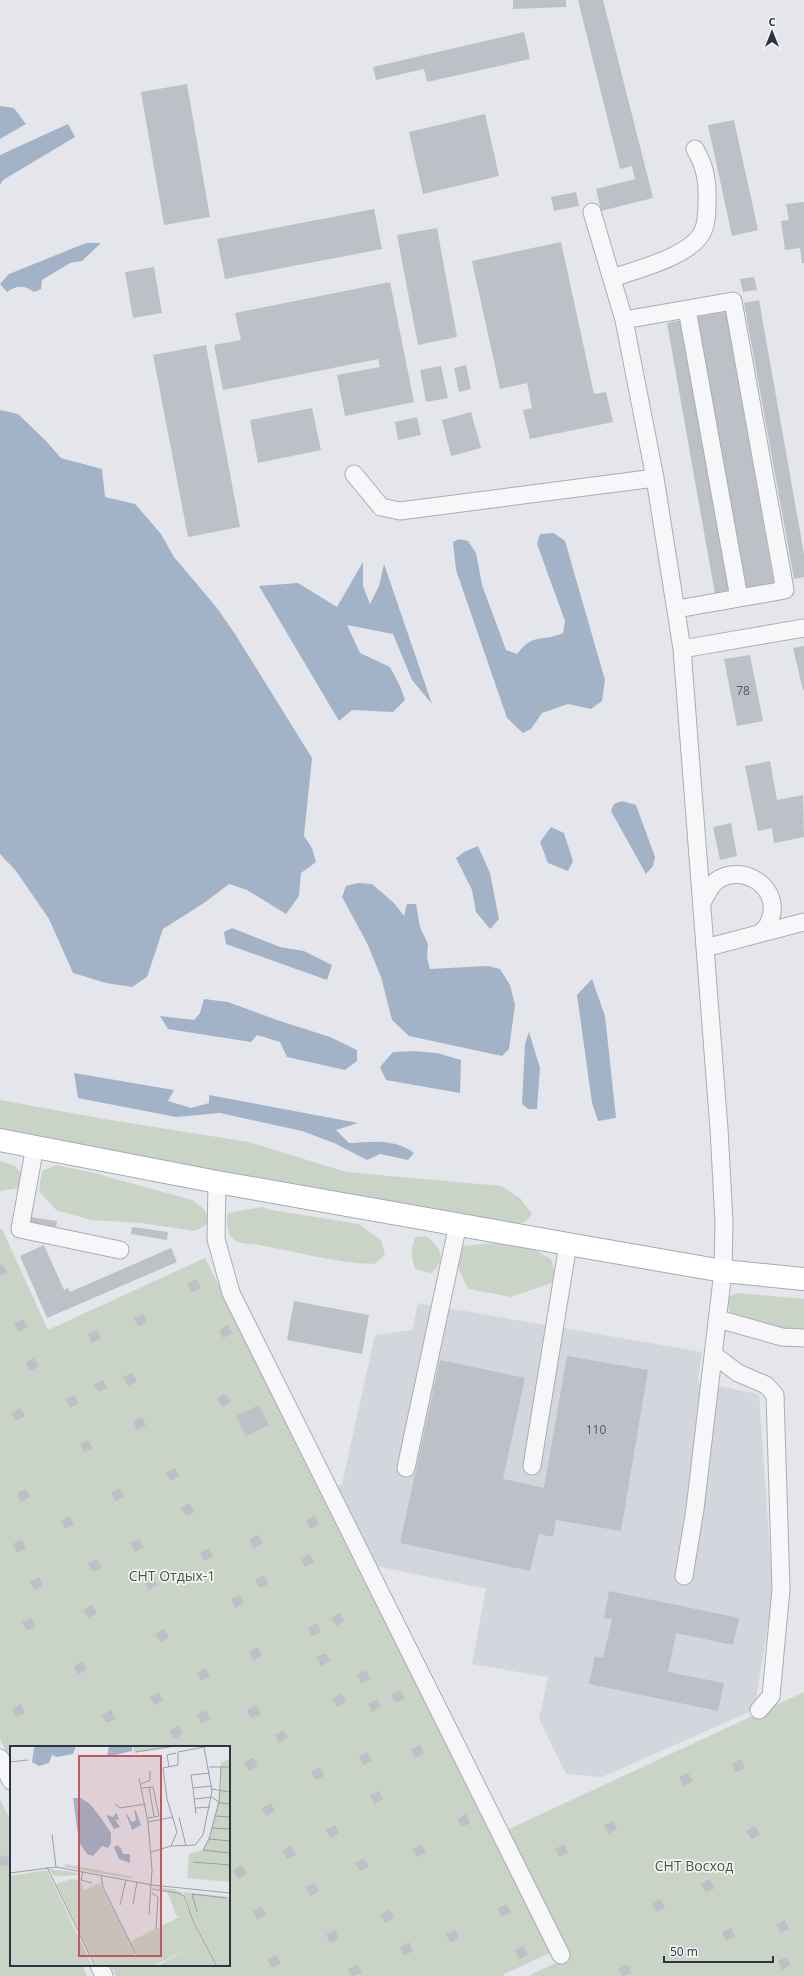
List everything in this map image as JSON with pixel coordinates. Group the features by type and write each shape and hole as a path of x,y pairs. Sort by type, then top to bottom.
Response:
{"main road":[{"path":"0,1140 217,1182 568,1244 723,1270 804,1279"}],"street":[{"path":"612,278 670,258 696,240 702,232 706,219 708,185 703,162 695,149"},
{"path":"592,212 624,320 677,609 682,649 719,1129 724,1222 723,1270 695,1509 684,1576"},
{"path":"624,320 733,301 785,590 677,609"},
{"path":"688,309 739,598"},
{"path":"354,474 381,507 400,511 654,478"},
{"path":"682,649 804,628"},
{"path":"702,902 716,881 733,874 751,876 766,888 772,905 769,922 762,932"},
{"path":"705,948 804,922"},
{"path":"35,1146 20,1229 120,1250"},
{"path":"217,1182 216,1239 231,1293 561,1955"},
{"path":"406,1468 458,1224"},
{"path":"532,1466 568,1244"},
{"path":"718,1319 782,1337 804,1338"},
{"path":"714,1355 738,1373 766,1385 775,1395 781,1589 772,1696 758,1710"},
{"path":"0,1758 10,1779"},
{"path":"99,1966 104,1976"}],"shaded area":[{"path":"418,1303 702,1352 698,1382 759,1394 773,1595 754,1710 602,1777 566,1774 539,1719 548,1677 472,1664 486,1589 372,1565 334,1488 342,1484 375,1335 412,1330"}],"green space":[{"path":"0,1100 104,1119 249,1142 346,1172 501,1186 520,1198 532,1214 525,1222 508,1226 0,1132"},
{"path":"0,1161 15,1166 22,1175 18,1188 0,1191"},
{"path":"56,1165 94,1173 192,1200 205,1210 209,1220 205,1226 194,1231 141,1223 91,1220 56,1210 39,1191 42,1171"},
{"path":"262,1207 272,1210 359,1224 381,1240 385,1255 374,1264 345,1262 242,1243 233,1239 228,1230 228,1213"},
{"name":"СНТ Отдых-1","path":"0,1229 2,1229 48,1330 205,1258 552,1952 504,1974 504,1976 116,1976 111,1966 230,1966 230,1746 10,1746 10,1760 0,1739"},
{"path":"426,1236 435,1244 441,1258 436,1268 431,1273 415,1269 412,1257 415,1237"},
{"path":"495,1243 531,1248 551,1259 555,1273 552,1283 511,1297 468,1289 458,1268 458,1258 463,1246"},
{"path":"737,1293 804,1299 804,1332 778,1330 730,1317 728,1297"},
{"name":"СНТ Восход","path":"804,1692 804,1976 528,1976 568,1957 507,1830"},
{"path":"0,1799 10,1820 10,1966 82,1966 87,1976 0,1976"}],"water":[{"path":"0,106 14,108 26,124 0,139"},
{"path":"68,124 75,137 3,180 0,185 0,155"},
{"path":"86,243 101,243 82,261 70,263 42,280 41,289 34,292 24,287 17,287 7,292 0,284 9,274"},
{"path":"0,410 18,414 61,458 102,469 105,497 135,504 161,534 174,557 217,608 235,634 312,758 304,836 312,848 316,862 301,873 299,896 286,914 247,890 229,884 204,903 163,929 147,977 132,987 106,983 73,973 49,919 16,871 0,854"},
{"path":"554,533 565,541 605,680 602,701 591,709 568,704 542,713 531,729 523,733 507,718 456,570 453,542 459,539 468,541 476,553 482,585 506,650 517,654 523,647 533,640 563,633 565,621 537,544 540,534"},
{"path":"363,562 363,586 370,604 379,586 384,564 432,704 412,680 393,634 347,625 360,653 390,667 400,686 405,700 393,712 352,710 339,721 259,586 298,583 337,607"},
{"path":"622,801 636,805 655,857 653,866 646,874 611,811 614,804"},
{"path":"551,827 564,833 573,861 568,871 548,863 540,842"},
{"path":"478,846 490,873 499,919 490,929 476,912 472,890 456,858 464,852"},
{"path":"358,883 372,884 394,903 404,916 407,904 416,904 420,927 428,944 427,958 430,969 488,966 500,969 510,985 515,1005 509,1049 502,1056 409,1036 392,1020 381,977 367,943 342,897 346,886"},
{"path":"232,928 280,947 304,951 332,965 327,980 226,944 224,932"},
{"path":"592,979 605,1016 616,1118 598,1121 592,1103 577,995"},
{"path":"204,999 228,1002 330,1037 357,1050 357,1061 345,1070 287,1057 280,1042 257,1035 251,1042 168,1029 160,1016 194,1020 200,1013"},
{"path":"529,1032 540,1068 537,1109 528,1109 522,1104 525,1044"},
{"path":"413,1051 437,1053 461,1060 460,1093 386,1080 380,1067 393,1052"},
{"path":"74,1073 174,1090 168,1101 191,1108 209,1103 209,1095 358,1123 336,1130 349,1143 391,1143 406,1148 414,1153 408,1160 380,1154 367,1160 334,1143 302,1131 220,1113 176,1117 78,1098"}],"building":[{"path":"513,0 566,0 566,7 513,9"},
{"path":"578,0 603,0 653,198 601,211 596,189 635,179 632,166 620,169"},
{"path":"524,32 530,59 427,82 424,69 376,80 373,67"},
{"path":"187,84 210,217 164,225 141,92"},
{"path":"485,114 499,176 423,194 409,132"},
{"path":"734,120 758,230 732,236 708,125"},
{"path":"576,192 579,206 554,211 551,197"},
{"path":"804,202 804,263 802,263 800,248 785,250 781,221 789,220 786,204"},
{"path":"374,209 382,249 225,279 217,239"},
{"path":"437,228 457,337 418,345 397,235"},
{"path":"561,242 594,394 606,392 613,422 530,439 523,410 532,408 527,383 500,389 472,261"},
{"path":"154,267 162,313 133,318 125,272"},
{"path":"754,277 757,290 743,292 740,279"},
{"path":"390,282 414,402 345,416 337,375 380,367 378,359 223,390 214,345 241,340 235,313"},
{"path":"759,300 804,554 804,577 794,579 744,303"},
{"path":"726,312 774,583 745,588 696,317"},
{"path":"683,320 731,591 715,594 667,323"},
{"path":"206,345 240,527 188,537 153,355"},
{"path":"466,365 471,389 459,392 454,368"},
{"path":"441,366 448,398 426,402 420,370"},
{"path":"312,408 321,450 258,463 250,420"},
{"path":"471,412 481,448 451,456 442,420"},
{"path":"417,417 421,435 398,440 395,422"},
{"path":"804,646 804,690 803,690 793,648"},
{"path":"750,655 763,721 737,726 724,659"},
{"path":"770,761 777,800 803,795 804,837 774,843 772,828 758,831 745,766"},
{"path":"731,823 737,856 720,860 713,827"},
{"path":"30,1217 57,1221 56,1227 29,1223"},
{"path":"132,1227 168,1232 167,1240 131,1234"},
{"path":"44,1245 64,1290 68,1288 70,1292 171,1248 177,1262 47,1318 20,1256"},
{"path":"2,1264 7,1272 0,1276 0,1265"},
{"path":"196,1279 201,1288 192,1292 187,1284"},
{"path":"294,1301 369,1315 362,1354 287,1340"},
{"path":"143,1314 147,1322 138,1327 134,1318"},
{"path":"23,1319 28,1327 19,1332 14,1324"},
{"path":"228,1325 232,1334 223,1338 219,1330"},
{"path":"97,1330 101,1338 92,1343 88,1334"},
{"path":"567,1356 648,1370 621,1531 556,1520 553,1537 539,1534 530,1571 400,1543 440,1360 525,1378 503,1479 544,1488"},
{"path":"34,1358 39,1366 30,1371 26,1362"},
{"path":"132,1373 137,1381 128,1386 123,1377"},
{"path":"103,1380 107,1388 98,1392 94,1384"},
{"path":"226,1394 231,1402 222,1407 217,1398"},
{"path":"74,1395 79,1403 70,1408 65,1399"},
{"path":"259,1405 269,1425 246,1436 236,1416"},
{"path":"20,1408 25,1416 16,1421 11,1413"},
{"path":"142,1417 146,1425 137,1430 133,1421"},
{"path":"88,1440 93,1448 84,1453 80,1444"},
{"path":"175,1468 179,1476 170,1481 166,1472"},
{"path":"120,1488 124,1497 115,1501 111,1493"},
{"path":"26,1489 30,1497 21,1502 17,1493"},
{"path":"190,1503 195,1512 186,1516 181,1508"},
{"path":"70,1516 74,1524 65,1529 61,1521"},
{"path":"315,1516 319,1524 310,1529 306,1520"},
{"path":"258,1535 263,1543 253,1548 249,1539"},
{"path":"22,1539 26,1548 17,1553 13,1544"},
{"path":"139,1539 144,1547 135,1552 130,1543"},
{"path":"209,1548 213,1556 204,1561 200,1553"},
{"path":"309,1554 314,1562 305,1567 300,1558"},
{"path":"97,1559 102,1567 93,1572 88,1563"},
{"path":"264,1575 268,1584 259,1588 255,1580"},
{"path":"39,1577 43,1586 34,1590 30,1582"},
{"path":"153,1577 157,1585 148,1590 144,1581"},
{"path":"609,1591 739,1618 733,1645 676,1633 668,1672 724,1683 718,1711 589,1684 595,1656 603,1658 612,1619 604,1618"},
{"path":"240,1595 244,1603 235,1608 231,1599"},
{"path":"92,1605 97,1613 88,1618 83,1610"},
{"path":"340,1613 344,1621 336,1626 331,1618"},
{"path":"31,1618 36,1626 27,1631 22,1622"},
{"path":"317,1623 321,1632 312,1636 308,1628"},
{"path":"164,1629 169,1638 160,1642 155,1634"},
{"path":"258,1647 262,1656 253,1660 249,1652"},
{"path":"326,1653 330,1661 321,1666 317,1657"},
{"path":"83,1661 87,1670 78,1674 74,1666"},
{"path":"206,1668 210,1676 201,1681 197,1673"},
{"path":"366,1670 370,1679 361,1683 357,1675"},
{"path":"400,1690 405,1698 396,1703 391,1695"},
{"path":"159,1692 163,1701 154,1705 150,1697"},
{"path":"342,1694 346,1702 337,1707 333,1698"},
{"path":"377,1699 381,1707 372,1712 368,1704"},
{"path":"21,1704 25,1713 16,1717 12,1709"},
{"path":"256,1705 261,1714 251,1718 247,1710"},
{"path":"111,1710 115,1719 106,1723 102,1715"},
{"path":"206,1710 210,1719 201,1723 197,1715"},
{"path":"179,1726 183,1734 174,1739 170,1730"},
{"path":"284,1730 288,1738 279,1743 275,1735"},
{"path":"420,1745 424,1753 415,1758 411,1749"},
{"path":"367,1752 372,1761 363,1765 359,1757"},
{"path":"253,1758 258,1766 249,1771 244,1762"},
{"path":"741,1759 745,1768 736,1772 732,1764"},
{"path":"320,1767 324,1776 315,1780 311,1772"},
{"path":"688,1773 693,1781 684,1786 679,1777"},
{"path":"379,1791 383,1799 374,1804 370,1795"},
{"path":"271,1803 275,1811 266,1816 262,1808"},
{"path":"466,1814 470,1823 461,1827 457,1819"},
{"path":"613,1821 617,1829 608,1834 604,1825"},
{"path":"335,1825 339,1833 330,1838 326,1830"},
{"path":"755,1826 760,1835 751,1839 746,1831"},
{"path":"421,1844 426,1853 417,1857 412,1849"},
{"path":"564,1844 568,1853 559,1857 555,1849"},
{"path":"291,1846 296,1855 287,1859 282,1851"},
{"path":"7,1855 9,1865 0,1866 0,1857"},
{"path":"364,1858 369,1867 360,1871 355,1863"},
{"path":"242,1865 247,1874 238,1879 233,1870"},
{"path":"710,1879 715,1888 706,1893 701,1884"},
{"path":"315,1883 319,1891 310,1896 306,1887"},
{"path":"661,1899 665,1908 656,1912 652,1904"},
{"path":"506,1904 511,1912 502,1917 497,1909"},
{"path":"262,1907 266,1915 257,1920 253,1911"},
{"path":"390,1910 394,1918 385,1923 381,1914"},
{"path":"785,1920 789,1929 781,1933 776,1925"},
{"path":"731,1928 735,1936 726,1941 722,1932"},
{"path":"335,1930 339,1939 330,1943 326,1935"},
{"path":"455,1930 459,1938 450,1943 446,1934"},
{"path":"409,1942 413,1951 404,1956 400,1947"},
{"path":"523,1946 528,1955 519,1959 515,1951"},
{"path":"276,1955 281,1963 272,1968 267,1960"},
{"path":"787,1957 791,1965 782,1970 778,1961"},
{"path":"357,1964 362,1973 352,1976 348,1969"},
{"path":"627,1964 632,1973 622,1976 619,1969"}]}
